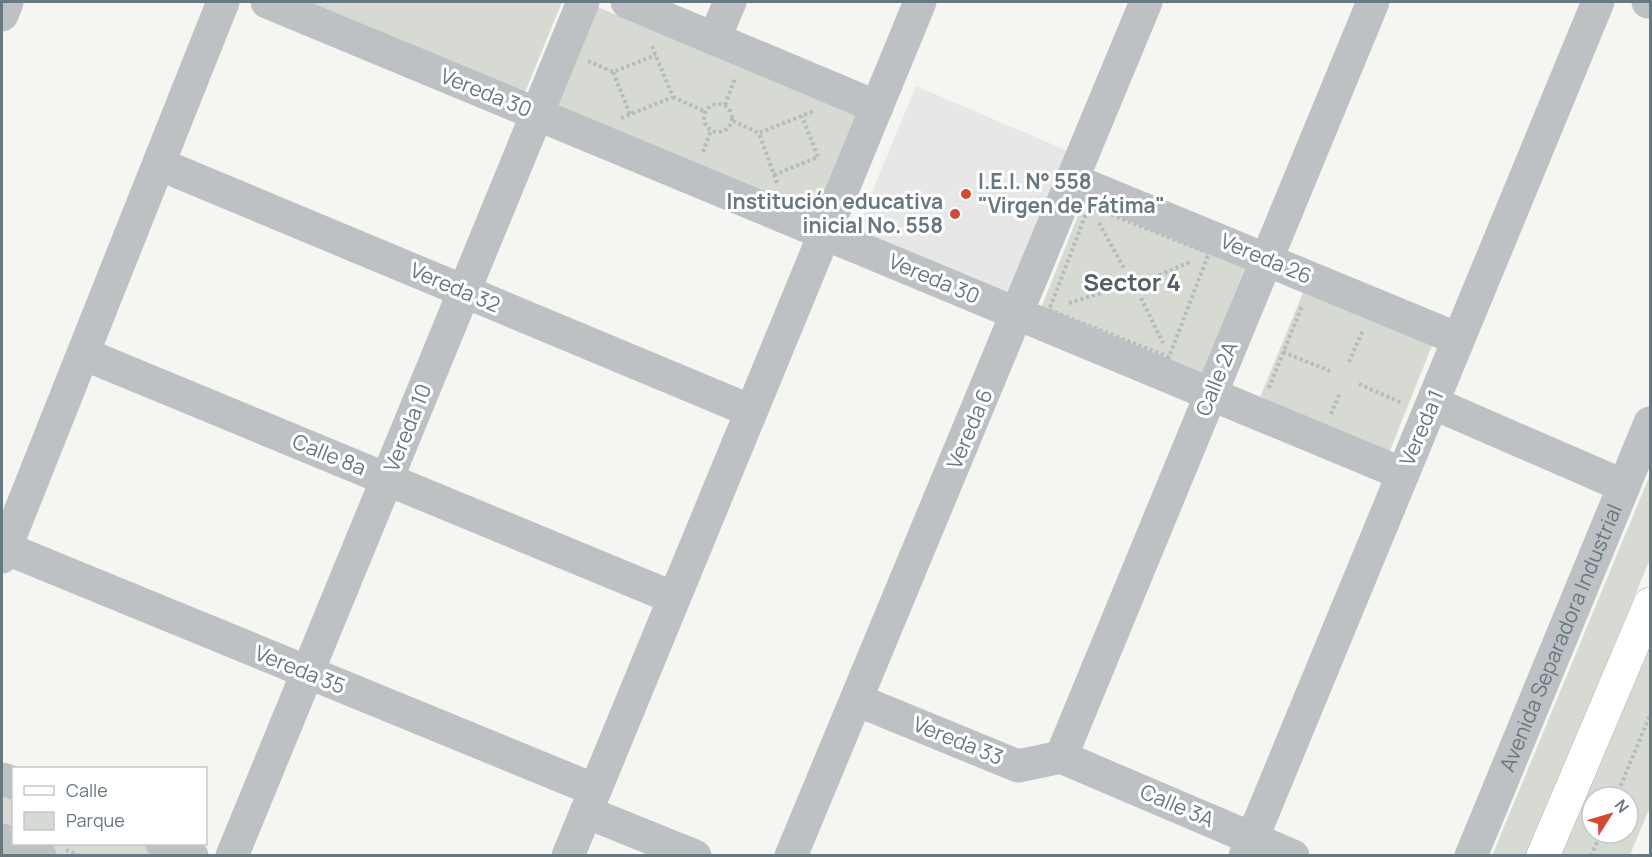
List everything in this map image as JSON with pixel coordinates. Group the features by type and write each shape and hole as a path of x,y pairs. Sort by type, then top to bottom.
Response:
{"main road":[{"path":"1543,855 1650,604"}],"street":[{"path":"2,15 7,2"},
{"path":"3,553 223,2"},
{"name":"Vereda 30","path":"267,2 824,234 1034,312 1211,394 1403,474"},
{"name":"Vereda 10","path":"232,855 584,2"},
{"path":"627,2 877,107"},
{"path":"714,39 730,2"},
{"path":"568,855 920,2"},
{"name":"Vereda 6","path":"791,855 857,700 1034,312 1073,180 1146,2"},
{"name":"Calle 2A","path":"1061,757 1373,2"},
{"name":"Vereda 1","path":"1249,847 1403,474 1414,399 1458,339 1598,2"},
{"name":"Vereda 32","path":"159,164 751,411"},
{"name":"Vereda 26","path":"1073,180 1213,246 1267,259 1458,339"},
{"name":"Calle 8a","path":"84,354 674,598"},
{"path":"1414,399 1624,486"},
{"name":"Avenida Separadora Industrial","path":"1471,855 1650,423"},
{"name":"Vereda 35","path":"3,553 307,673 590,801 694,855"},
{"name":"Vereda 33","path":"857,700 1018,766 1061,757"},
{"name":"Calle 3A","path":"1061,757 1249,847 1293,855"},
{"path":"167,845 192,855"},
{"path":"4,846 40,855"}],"path":[{"path":"649,40 673,97 706,112"},
{"path":"613,72 656,55"},
{"path":"584,59 613,72 630,114"},
{"path":"725,105 738,71"},
{"path":"619,118 673,97"},
{"path":"716,104 725,105 731,112 733,121 724,131 711,130 705,123 706,112 716,104"},
{"path":"759,133 823,107"},
{"path":"774,176 818,157 802,116"},
{"path":"733,121 759,133 778,186"},
{"path":"699,161 711,130"},
{"path":"1034,312 1089,206 1213,246"},
{"path":"1148,280 1213,246"},
{"path":"1169,357 1213,246"},
{"path":"1034,312 1117,288"},
{"path":"1267,392 1306,296"},
{"path":"1141,298 1169,357"},
{"path":"1034,312 1169,357"},
{"path":"1349,362 1367,321"},
{"path":"1283,352 1330,371"},
{"path":"1359,384 1414,399"},
{"path":"1330,419 1340,393"},
{"path":"1398,412 1414,399"},
{"path":"1621,785 1650,715"}],"shaded area":[{"name":"I.E.I. N° 558 \"Virgen de Fátima\"","path":"916,86 1077,155 1016,301 855,233"}],"green space":[{"path":"295,2 562,2 523,97"},
{"path":"595,6 862,116 820,218 555,106"},
{"path":"1086,196 1247,262 1200,379 1039,313"},
{"path":"1304,290 1433,343 1387,458 1257,405"},
{"path":"1650,475 1650,559 1527,855 1492,856"},
{"path":"1650,626 1650,807 1640,831 1640,785 1584,785"},
{"path":"2,786 12,791 12,836 2,831"},
{"path":"1580,794 1580,845 1634,845 1630,855 1554,856"},
{"path":"34,845 145,845 171,855 59,855"}],"place":[{"name":"I.E.I. N° 558 \"Virgen de Fátima\"","path":"966,194"},
{"name":"Institución educativa inicial No. 558","path":"955,214"}],"district":[{"name":"Sector 4","path":"1132,283"}]}
